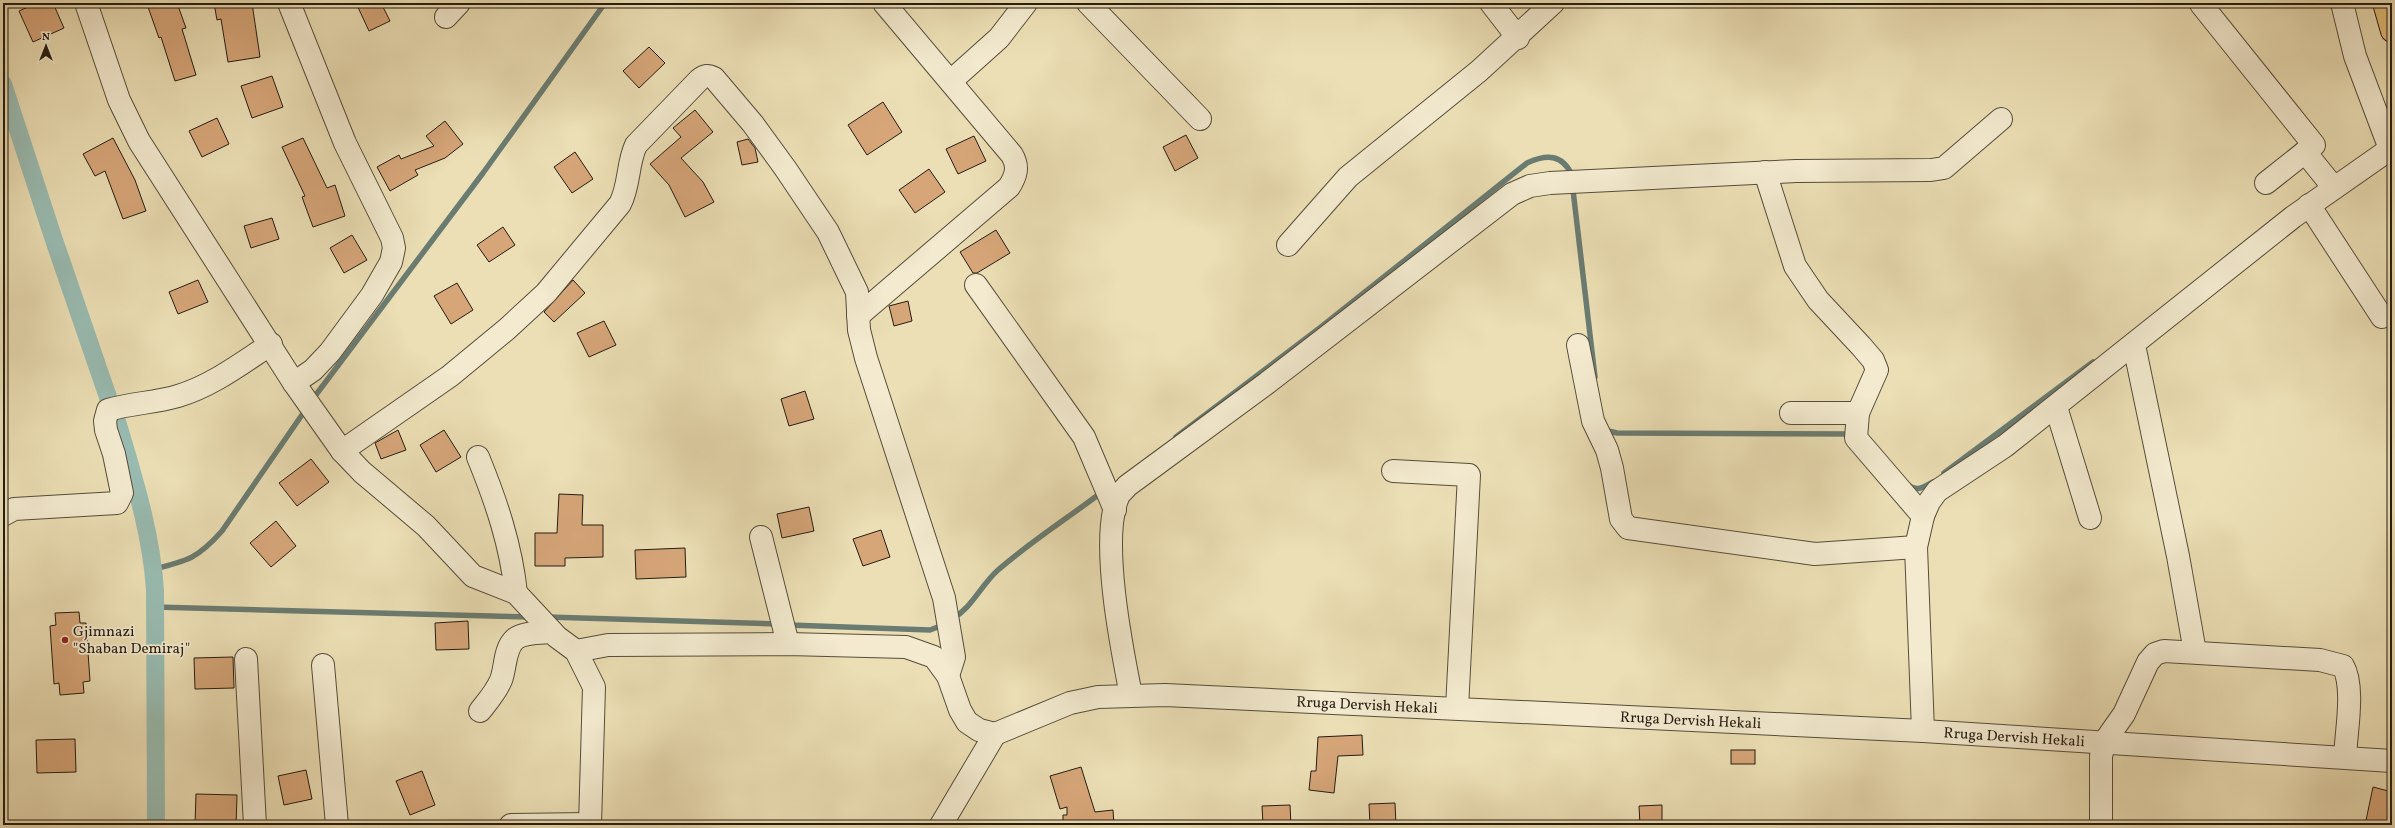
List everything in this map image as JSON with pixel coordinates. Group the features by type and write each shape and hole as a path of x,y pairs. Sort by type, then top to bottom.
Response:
{"main road":[{"path":"2384,3 2392,32"}],"street":[{"path":"86,3 119,100 139,141 213,258 272,344 304,397 342,451 362,472 426,526 473,576 521,598 549,629 576,651 594,687 590,824 511,825"},
{"path":"289,3 345,143 392,238 394,248 385,274 347,330 313,370 304,397"},
{"path":"858,316 1009,187 1015,179 1016,170 1012,155 884,3"},
{"path":"951,81 999,38 1026,3"},
{"path":"1088,3 1200,119"},
{"path":"1491,3 1518,38"},
{"path":"1288,245 1348,177 1401,136 1518,38 1554,3"},
{"path":"1923,731 1916,548 1923,516 1929,502 1937,491 2005,446 2056,407 2309,205 2391,151 2355,56 2342,3"},
{"path":"2201,4 2314,145 2266,183"},
{"path":"342,451 482,352 546,293 620,204 627,191 631,155 636,144 704,76 714,78 753,124 810,204 828,232 857,292 859,330 866,358 944,598 952,634 954,656 948,676"},
{"path":"1112,504 1127,486 1267,383 1512,194 1530,186 1550,183 1765,172 1894,171 1944,168 2001,119"},
{"path":"2306,152 2334,188"},
{"path":"1765,172 1795,266 1818,300 1873,360 1877,370 1857,424"},
{"path":"2309,205 2382,317"},
{"path":"976,285 1084,437 1112,504 1112,565 1121,644 1131,695"},
{"path":"3,515 14,510 116,503 122,493 105,421 117,407 177,397 207,385 272,344"},
{"path":"1578,345 1593,421 1607,450 1621,519 1628,528 1815,554 1916,548"},
{"path":"2134,345 2178,556 2195,652"},
{"path":"2056,407 2090,518"},
{"path":"1791,413 1857,424 1923,516"},
{"path":"478,456 496,500 521,598"},
{"path":"1393,471 1469,475 1457,708"},
{"path":"761,537 783,628"},
{"path":"576,651 608,645 783,628 906,647 934,657 948,676 960,710 967,722 979,730 995,734 941,825"},
{"path":"480,711 492,696 501,679 509,648 515,639 525,634 549,629"},
{"path":"2101,825 2101,756 2104,741 2124,714 2148,662 2154,654 2164,651 2320,660 2343,666 2348,675 2345,756"},
{"path":"246,659 255,825"},
{"path":"323,665 337,825"},
{"name":"Rruga Dervish Hekali","path":"995,734 1070,703 1098,697 1131,695 1457,708 1923,731 2345,756 2392,761"}],"building":[{"path":"37,3 53,3 64,28 33,42 19,11"},
{"path":"159,3 177,3 186,28 182,29 196,75 175,81 161,37 159,38 148,7"},
{"path":"214,3 252,3 260,57 228,62 221,19 217,20"},
{"path":"356,3 381,3 390,21 369,31"},
{"path":"649,47 665,63 639,88 623,71"},
{"path":"272,76 283,107 252,118 241,86"},
{"path":"883,102 902,132 867,155 848,125"},
{"path":"695,110 713,132 681,158 703,182 714,202 685,217 669,185 650,164 681,137 673,128"},
{"path":"217,118 229,144 202,157 189,131"},
{"path":"445,121 463,144 445,158 415,170 418,175 390,191 377,167 399,155 401,159 434,146 426,136"},
{"path":"1186,135 1198,158 1175,171 1163,147"},
{"path":"974,136 986,161 958,174 946,149"},
{"path":"113,138 135,180 146,211 123,219 105,171 95,176 83,154"},
{"path":"303,138 327,188 335,185 345,216 313,227 302,197 305,196 282,147"},
{"path":"748,139 755,148 758,162 742,165 737,142"},
{"path":"575,152 593,179 572,193 554,167"},
{"path":"929,169 945,192 915,213 899,190"},
{"path":"272,218 279,239 251,248 244,226"},
{"path":"503,227 515,245 489,262 477,245"},
{"path":"996,230 1010,253 977,273 973,273 960,252"},
{"path":"352,235 367,260 344,273 330,248"},
{"path":"198,280 208,302 178,314 169,292"},
{"path":"573,280 585,293 554,322 544,312"},
{"path":"457,283 473,310 451,324 434,296"},
{"path":"908,301 912,321 894,326 889,306"},
{"path":"604,321 616,345 589,357 577,333"},
{"path":"805,391 814,419 789,426 781,399"},
{"path":"398,430 406,450 381,459 375,443"},
{"path":"444,430 461,457 436,472 420,445"},
{"path":"311,459 329,482 297,506 279,483"},
{"path":"559,494 583,495 582,525 603,525 603,557 565,558 565,566 535,566 535,533 557,533"},
{"path":"809,507 814,531 782,538 777,514"},
{"path":"276,521 296,546 271,567 250,543"},
{"path":"881,530 890,557 863,566 853,539"},
{"path":"685,548 686,577 636,579 635,550"},
{"path":"79,612 80,623 86,623 90,681 83,682 84,693 60,695 59,683 54,684 50,626 56,625 55,613"},
{"path":"468,621 469,649 436,650 435,623"},
{"path":"233,657 234,688 195,689 194,658"},
{"path":"1362,735 1363,755 1338,756 1334,793 1309,790 1311,771 1316,771 1318,737"},
{"path":"75,739 76,772 37,773 36,740"},
{"path":"1731,750 1755,750 1755,764 1731,764"},
{"path":"1081,767 1095,812 1113,810 1114,825 1063,825 1063,815 1067,815 1067,807 1060,809 1050,776"},
{"path":"306,770 312,799 284,805 278,776"},
{"path":"422,771 435,805 410,815 396,781"},
{"path":"2373,787 2392,792 2392,825 2365,825"},
{"path":"196,794 237,795 236,825 195,825"},
{"path":"1395,803 1396,825 1370,825 1369,804"},
{"path":"1290,805 1291,825 1263,825 1262,806"},
{"path":"1662,805 1662,824 1640,825 1639,806"}],"waterway":[{"path":"312,400 483,173 605,3"},
{"path":"3,84 54,240 109,400"},
{"path":"1176,437 1321,327 1527,163 1541,158 1553,158 1564,163 1572,175"},
{"path":"1573,190 1595,377"},
{"path":"1944,473 2093,362"},
{"path":"154,569 184,561 199,553 214,540 222,531 306,409"},
{"path":"114,411 145,522 153,567 155,590 156,825"},
{"path":"1604,430 1617,433 1853,434"},
{"path":"1908,485 1917,488 1924,487 1933,482"},
{"path":"952,619 971,603 986,582 998,570 1036,540 1102,492"},
{"path":"155,607 530,617"},
{"path":"547,617 778,624"},
{"path":"789,625 930,630 943,625"}],"place":[{"name":"Gjimnazi \"Shaban Demiraj\"","path":"65,640"}]}
